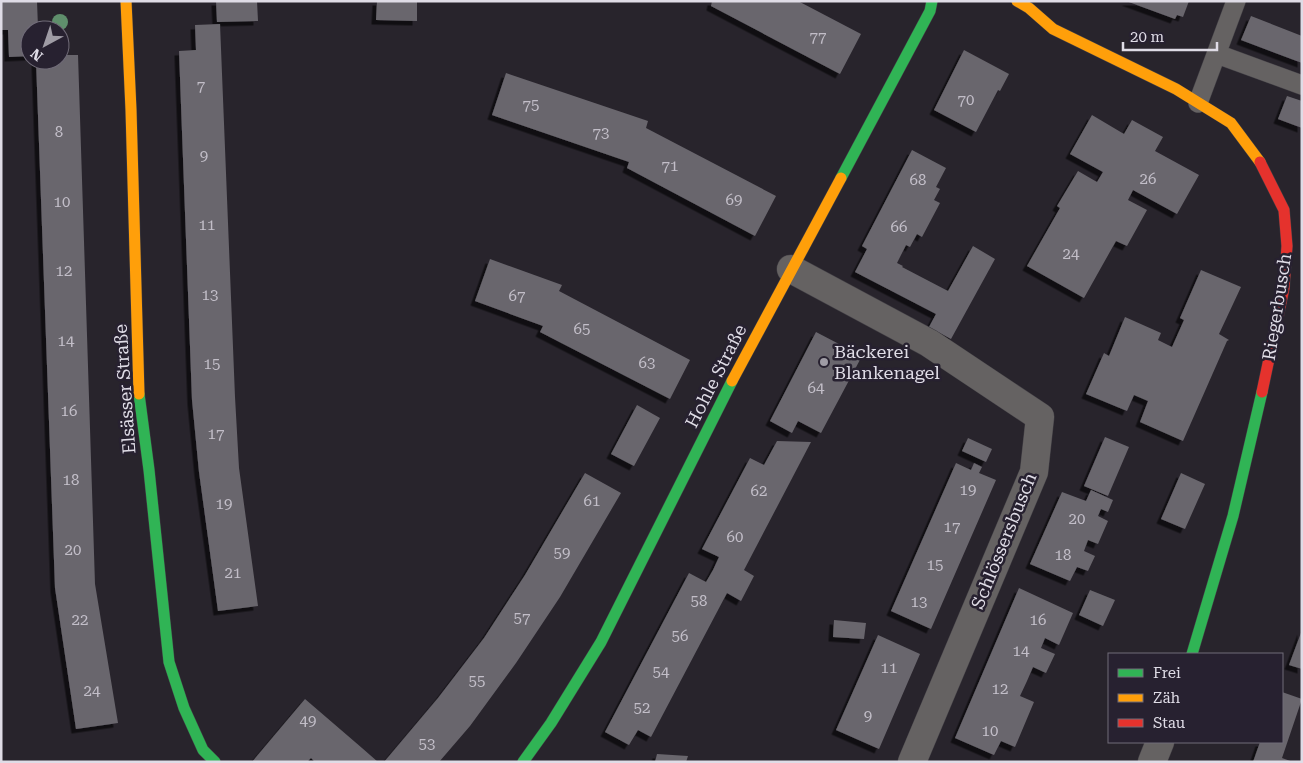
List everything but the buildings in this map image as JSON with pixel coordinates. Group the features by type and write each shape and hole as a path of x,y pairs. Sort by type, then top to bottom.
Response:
{"street":[{"name":"Elsässer Straße","path":"126,1 132,120 139,394 169,662 184,708 204,750 215,762"},
{"name":"Hohle Straße","path":"523,762 545,734 585,671 623,602 707,430 791,269 881,105 930,11 932,1"},
{"name":"Riegerbusch","path":"1017,1 1029,8 1053,29 1176,89 1231,123 1264,168 1284,210 1287,246 1284,288 1265,383 1233,516 1192,653"},
{"name":"Schlössersbusch","path":"791,269 929,343 1040,417 1034,472 912,762"},
{"path":"1152,762 1160,743"}],"lane":[{"path":"1198,103 1236,1"},
{"path":"1217,54 1302,85"}],"traffic: fast":[{"path":"841,178 930,11 932,1"},
{"path":"523,762 551,723 601,642 732,381"},
{"path":"1192,653 1233,516 1262,392"},
{"path":"139,394 169,662 184,708 203,750 215,762"}],"traffic: slow":[{"path":"126,1 139,394"},
{"path":"1017,1 1029,8 1053,29 1176,89 1231,123 1260,162"},
{"path":"732,381 841,178"}],"traffic: jam":[{"path":"1260,162 1284,210 1287,246 1284,288 1262,392"}],"place":[{"name":"Bäckerei Blankenagel","path":"824,362"}]}
